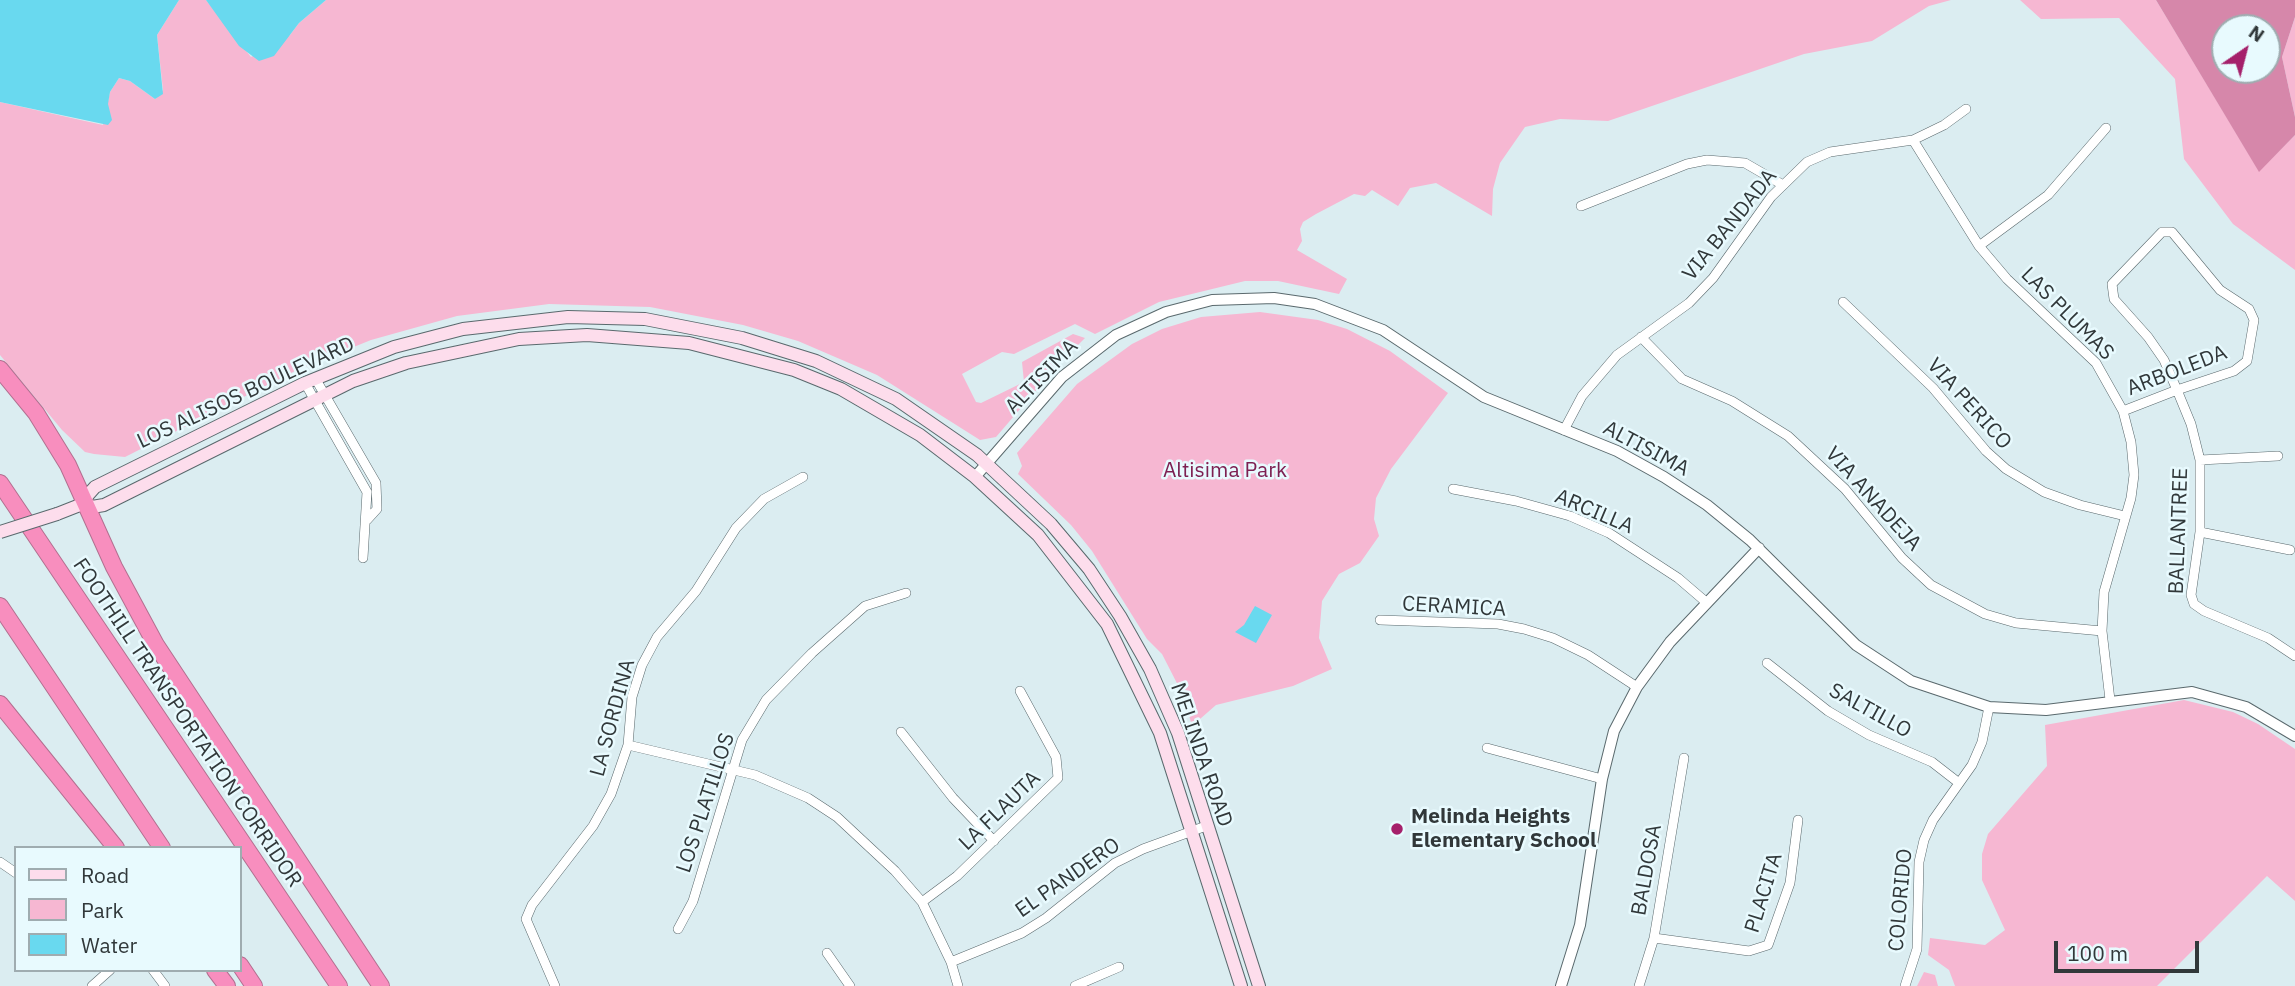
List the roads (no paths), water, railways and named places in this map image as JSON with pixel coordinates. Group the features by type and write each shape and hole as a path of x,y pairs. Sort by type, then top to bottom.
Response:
{"highway":[{"path":"0,369 36,413 68,465 114,567 156,645 381,986"},
{"name":"FOOTHILL TRANSPORTATION CORRIDOR","path":"0,483 339,986"},
{"path":"0,606 161,846"},
{"path":"0,704 114,846"},
{"path":"242,968 254,986"}],"main road":[{"name":"LOS ALISOS BOULEVARD","path":"85,503 95,487 310,380 394,347 463,329 568,317 671,323 742,338 836,369 916,412 988,463"},
{"name":"LOS ALISOS BOULEVARD","path":"85,503 92,507 104,506 319,396 406,363 519,339 587,335 689,343 794,370 841,390 920,435 975,477"},
{"name":"MELINDA ROAD","path":"988,463 1067,542 1120,616 1150,669 1178,733 1259,986"},
{"name":"MELINDA ROAD","path":"975,477 1038,535 1107,624 1160,733 1241,986"},
{"name":"LOS ALISOS BOULEVARD","path":"0,532 85,503"}],"street":[{"name":"VIA BANDADA","path":"1564,430 1582,396 1617,355 1689,303 1713,278 1783,185 1807,162 1830,152 1913,140 1944,125 1966,109"},
{"path":"1979,246 2048,195 2106,128"},
{"name":"LAS PLUMAS","path":"1913,140 1979,246 2016,288 2096,363 2123,411 2132,442 2134,475 2110,564 2102,631 2110,700"},
{"path":"1581,206 1687,163 1707,160 1745,163 1783,185"},
{"name":"BALLANTREE","path":"2172,232 2162,232 2112,284 2114,299 2148,337 2164,360 2200,460 2200,532 2191,584 2194,604 2268,638 2295,656"},
{"name":"ARBOLEDA","path":"2123,411 2234,371 2247,361 2255,320 2249,309 2220,290 2172,232"},
{"name":"ALTISIMA","path":"975,477 1062,377 1116,335 1167,312 1212,300 1274,298 1315,304 1384,330 1484,397 1617,451 1664,477 1707,505 1759,548 1856,645 1881,663 1930,688 1989,707 2046,710 2192,692 2246,707 2295,736"},
{"name":"VIA PERICO","path":"1843,302 1933,388 1986,451 2006,469 2044,492 2080,505 2125,516"},
{"name":"VIA ANADEJA","path":"1641,337 1682,379 1732,401 1788,436 1845,489 1902,558 1931,585 1985,614 2016,623 2102,631"},
{"path":"310,380 367,492 363,558"},
{"path":"2200,460 2278,456"},
{"name":"LA SORDINA","path":"555,986 526,919 531,905 593,826 611,794 628,745 632,697 642,666 657,638 696,591 736,528 764,499 803,477"},
{"name":"ARCILLA","path":"1453,489 1516,501 1570,516 1609,533 1678,578 1706,603"},
{"path":"2200,532 2290,550"},
{"path":"1560,986 1580,925 1602,779 1614,731 1637,687 1670,642 1759,548"},
{"name":"LOS PLATILLOS","path":"678,929 693,901 742,740 766,700 812,653 865,606 906,593"},
{"name":"CERAMICA","path":"1380,620 1498,624 1524,629 1553,638 1588,655 1637,687"},
{"name":"SALTILLO","path":"1767,663 1828,711 1869,735 1932,762 1959,783"},
{"name":"LA FLAUTA","path":"922,902 957,876 1058,778 1056,757 1020,691"},
{"name":"COLORIDO","path":"1905,986 1917,949 1919,862 1923,840 1982,742 1989,707"},
{"path":"901,732 953,798 994,841"},
{"path":"628,745 735,768 797,793 837,817 895,871 922,902 951,962 958,986"},
{"path":"1487,748 1602,779"},
{"name":"BALDOSA","path":"1639,986 1654,938 1684,758"},
{"name":"PLACITA","path":"1654,938 1749,951 1768,945 1790,883 1798,820"},
{"name":"EL PANDERO","path":"951,962 1030,928 1115,863 1143,849 1206,826"},
{"path":"827,953 850,986"},
{"path":"1075,986 1119,967"},
{"path":"92,986 106,972"}],"water":[{"path":"0,0 179,0 157,35 163,94 155,99 130,81 119,78 110,92 108,104 112,120 108,125 0,102"},
{"path":"206,0 326,0 299,23 274,56 259,61 239,46"},
{"path":"1255,606 1272,615 1256,643 1235,632 1244,625"}],"place":[{"name":"Melinda Heights Elementary School","path":"1397,829"}],"park label":[{"name":"Altisima Park","path":"1225,471"}]}
